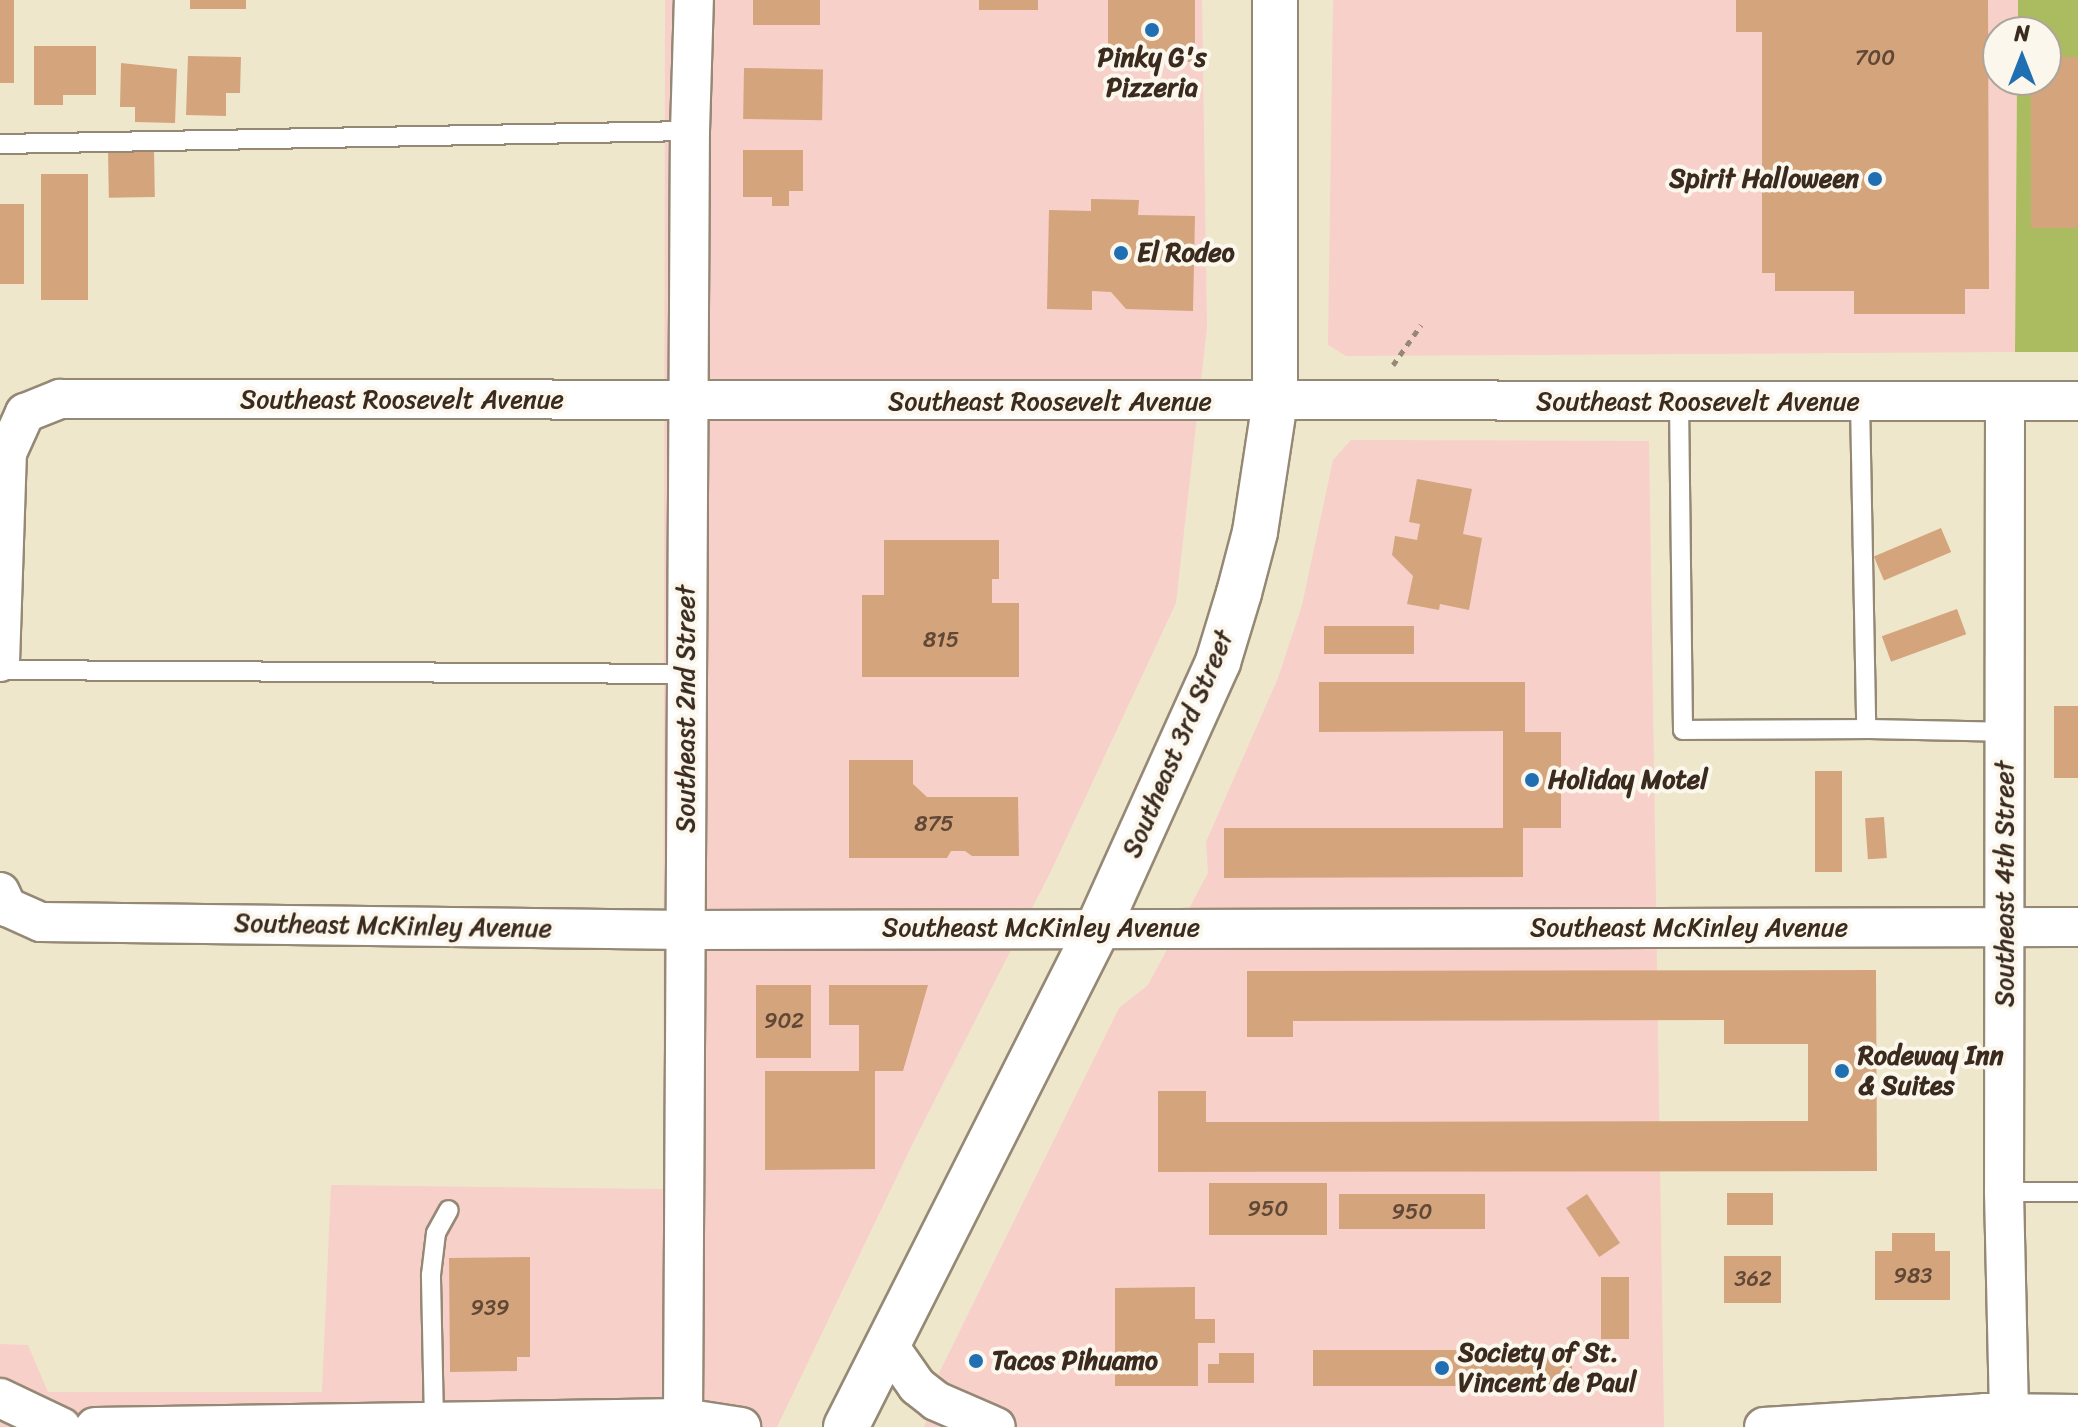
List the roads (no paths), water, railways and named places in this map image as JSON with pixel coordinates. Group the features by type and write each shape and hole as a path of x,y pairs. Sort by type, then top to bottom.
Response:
{"main road":[{"name":"Southeast 3rd Street","path":"846,1427 1098,928 1218,662 1255,532 1275,402 1275,0"}],"street":[{"name":"Southeast 2nd Street","path":"683,1418 690,131 694,0"},
{"name":"Southeast Roosevelt Avenue","path":"0,662 7,453 25,413 60,399 2078,401"},
{"name":"Southeast 4th Street","path":"1993,1418 2004,1192 2005,402"},
{"name":"Southeast McKinley Avenue","path":"3,900 41,922 685,930 2078,927"},
{"path":"887,1343 917,1386 936,1401 996,1427"},
{"path":"0,1398 61,1427"},
{"path":"1764,1427 2078,1414"},
{"path":"95,1427 683,1418 741,1427"}],"lane":[{"path":"0,144 690,131"},
{"path":"1679,402 1683,730 2005,732"},
{"path":"1860,402 1866,729"},
{"path":"0,670 687,674"},
{"path":"2004,1192 2078,1192"},
{"path":"434,1422 431,1275 436,1233 449,1210"}],"place":[{"name":"Pinky G's Pizzeria","path":"1152,30"},
{"name":"Spirit Halloween","path":"1875,179"},
{"name":"El Rodeo","path":"1121,253"},
{"name":"Holiday Motel","path":"1532,780"},
{"name":"Rodeway Inn & Suites","path":"1842,1071"},
{"name":"Tacos Pihuamo","path":"976,1361"},
{"name":"Society of St. Vincent de Paul","path":"1442,1368"}]}
